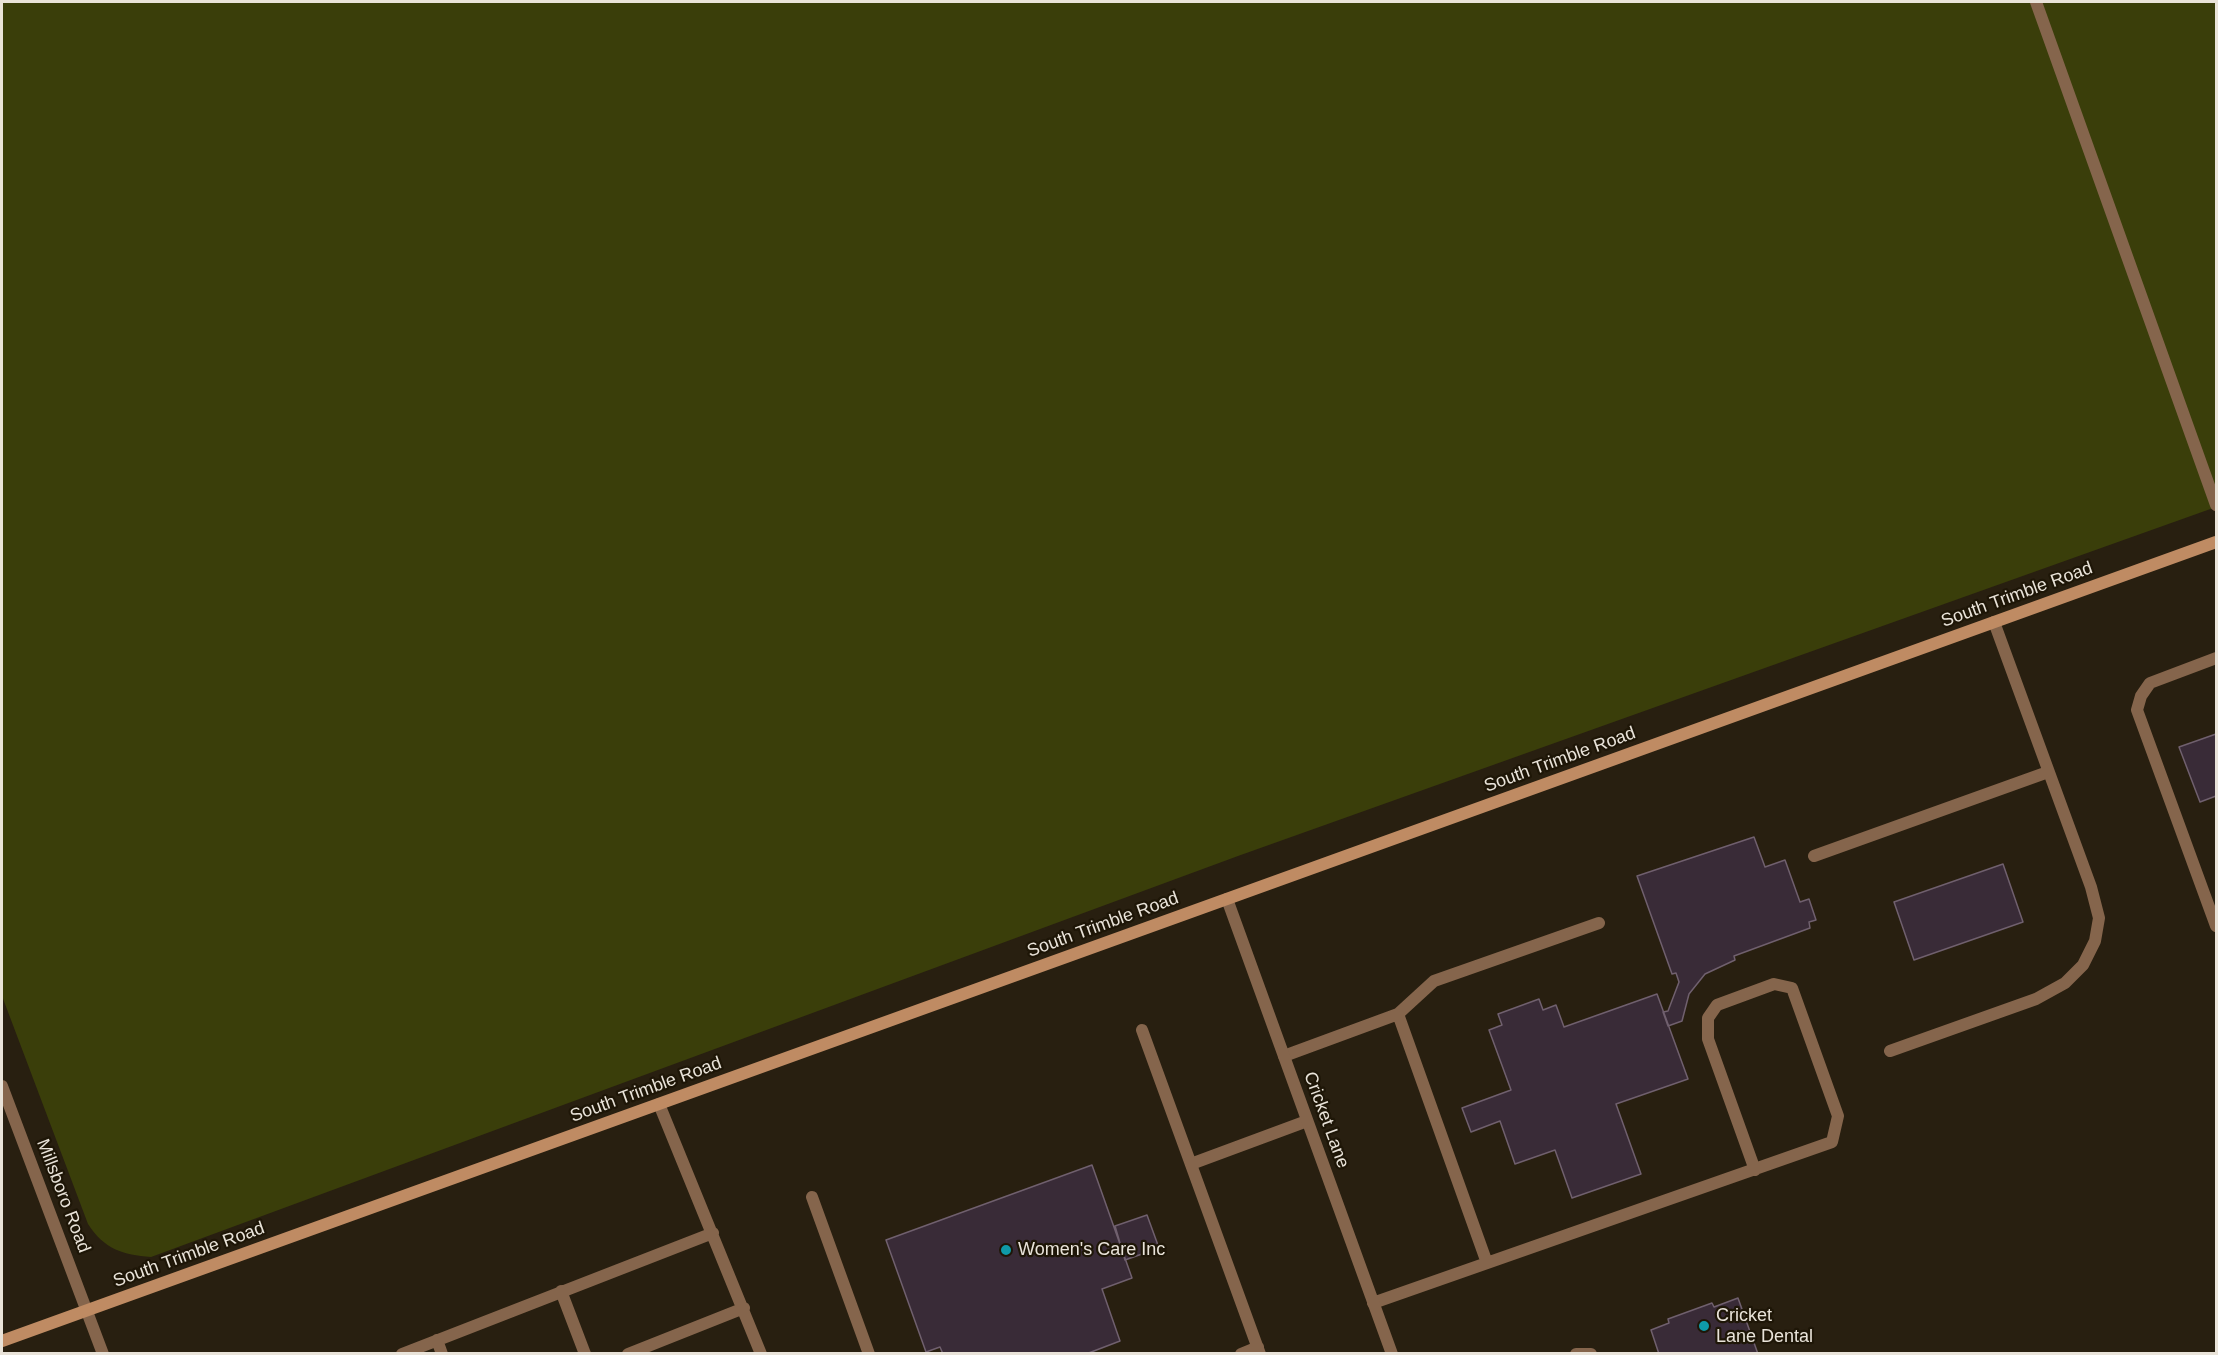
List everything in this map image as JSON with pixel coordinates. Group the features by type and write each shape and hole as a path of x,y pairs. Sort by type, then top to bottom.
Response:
{"main road":[{"name":"South Trimble Road","path":"2,1341 2217,542"}],"street":[{"path":"2036,2 2217,505"},
{"path":"1890,1051 2036,999 2065,983 2083,965 2095,941 2099,918 2091,887 1994,622"},
{"path":"2217,658 2150,683 2141,696 2137,710 2217,926"},
{"path":"1814,856 2049,772"},
{"name":"Cricket Lane","path":"1227,899 1392,1353"},
{"path":"1284,1056 1398,1014 1434,981 1599,923"},
{"path":"1373,1303 1755,1170 1832,1142 1838,1116 1792,988 1784,985 1774,984 1717,1005 1708,1018 1708,1039 1755,1170"},
{"path":"1398,1014 1487,1263"},
{"path":"1142,1030 1259,1350 1241,1353"},
{"name":"Millsboro Road","path":"2,1086 103,1353"},
{"path":"659,1104 762,1353"},
{"path":"1191,1164 1307,1120"},
{"path":"812,1197 869,1353"},
{"path":"402,1353 713,1233"},
{"path":"561,1291 585,1353"},
{"path":"628,1353 744,1308"},
{"path":"437,1340 442,1353"},
{"path":"1576,1353 1591,1353"}],"green space":[{"path":"2,2 2216,2 2216,507 1238,856 151,1257 132,1255 108,1245 94,1233 88,1224 2,996"}],"building":[{"path":"2216,734 2216,796 2200,802 2179,747"},
{"path":"1754,837 1765,867 1785,860 1800,902 1809,899 1816,920 1809,922 1810,928 1734,956 1735,960 1705,974 1689,994 1682,1021 1668,1026 1663,1012 1668,1011 1679,982 1676,973 1672,974 1637,876"},
{"path":"2003,864 2023,922 1914,960 1894,902"},
{"path":"1657,994 1688,1079 1616,1104 1641,1174 1572,1198 1555,1150 1515,1164 1500,1121 1471,1132 1462,1108 1511,1090 1489,1030 1502,1025 1498,1014 1539,999 1543,1010 1556,1005 1564,1027"},
{"name":"Women's Care Inc","path":"1092,1165 1132,1278 1102,1289 1120,1341 1086,1354 943,1354 940,1347 926,1352 886,1240"},
{"path":"1147,1215 1159,1248 1125,1260 1115,1226"},
{"name":"Cricket Lane Dental","path":"1738,1298 1758,1354 1659,1354 1651,1330 1669,1323 1668,1319 1712,1303 1714,1307"}],"place":[{"name":"Women's Care Inc","path":"1006,1250"},
{"name":"Cricket Lane Dental","path":"1704,1326"}]}
